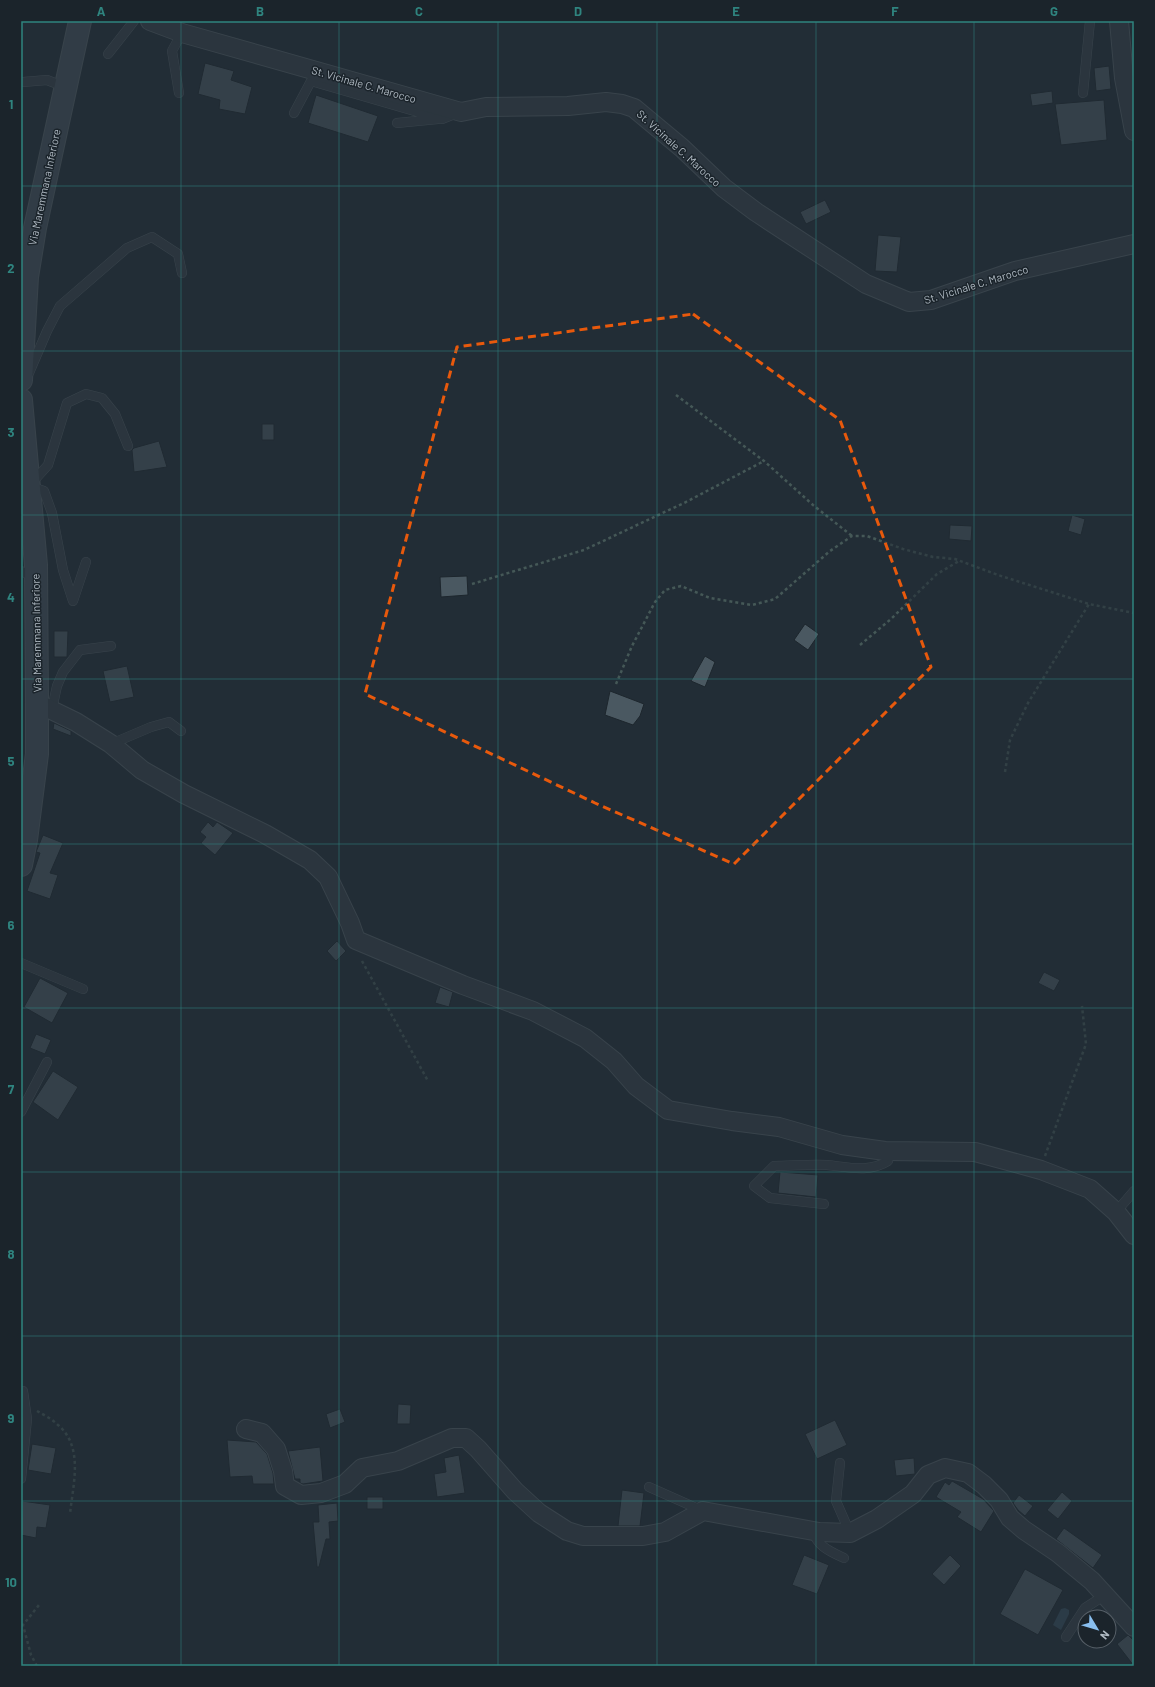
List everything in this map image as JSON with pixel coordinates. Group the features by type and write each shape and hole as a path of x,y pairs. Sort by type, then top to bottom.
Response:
{"main road":[{"name":"Via Maremmana Inferiore","path":"21,380 24,278 80,21"},
{"name":"Via Maremmana Inferiore","path":"21,400 29,486 29,574 44,706 37,754 31,776 26,840 21,865"}],"street":[{"name":"St. Vicinale C. Marocco","path":"150,21 182,33 461,112 486,107 568,106 606,102 622,104 634,108 682,148 724,188 756,212 866,284 909,302 931,300 1015,271 1134,244"},
{"path":"1119,21 1124,78 1134,131"},
{"path":"44,706 76,722 111,744 142,770 184,794 265,834 310,860 328,877 350,923 356,940 456,982 533,1011 585,1038 614,1061 636,1086 668,1110 779,1127 842,1145 886,1151 974,1152 1040,1170 1090,1189 1116,1212 1134,1235"},
{"path":"246,1429 262,1433 276,1449 283,1471 285,1486 301,1495 321,1493 345,1484 362,1468 398,1461 452,1438 466,1438 515,1491 539,1512 568,1531 583,1536 643,1536 665,1532 703,1511 813,1530 850,1533 877,1519 913,1494 928,1474 945,1468 968,1473 984,1485 998,1500 1010,1518 1024,1530 1058,1553 1092,1581 1134,1627"}],"lane":[{"path":"108,54 134,21"},
{"path":"1083,93 1090,21"},
{"path":"179,93 172,52 179,38 194,36"},
{"path":"23,82 47,80 65,87"},
{"path":"294,113 311,81 442,119"},
{"path":"397,123 442,119 461,112"},
{"path":"21,391 47,331 60,306 127,248 152,237 178,254 182,273"},
{"path":"86,562 73,600 63,570 52,513 44,491 29,486 48,465 67,403 86,394 102,398 115,414 128,446"},
{"path":"44,706 57,686 63,672 80,650 111,646"},
{"path":"111,744 151,727 169,722 181,731"},
{"path":"21,963 83,989"},
{"path":"21,1112 47,1062"},
{"path":"824,1204 770,1198 754,1186 774,1166 827,1165 853,1169 879,1167 888,1161 886,1151"},
{"path":"1116,1212 1134,1190"},
{"path":"21,1479 27,1419 23,1398"},
{"path":"840,1463 836,1501 850,1533"},
{"path":"649,1487 703,1511"},
{"path":"813,1530 814,1539 828,1551 844,1558"},
{"path":"1066,1637 1085,1608 1105,1594"}],"path":[{"path":"676,395 764,461 813,505 852,536"},
{"path":"472,584 584,550 686,502 764,461"},
{"path":"616,684 632,646 655,602 664,590 680,586 710,598 752,605 775,599 830,551 852,536 867,536 903,549 933,557 955,559 998,575 1089,604 1134,613"},
{"path":"860,645 891,619 937,574 959,561"},
{"path":"1005,772 1010,740 1028,703 1089,604"},
{"path":"356,940 359,956 374,986 428,1081"},
{"path":"1040,1170 1086,1044 1082,1006"},
{"path":"23,1398 59,1425 71,1442 76,1460 70,1514"},
{"path":"37,1666 31,1654 23,1625 39,1606"}],"highlighted area":[{"path":"693,314 840,420 931,667 734,864 595,803 365,694 457,347"}],"water":[{"path":"1065,1608 1069,1610 1069,1614 1061,1630 1053,1625 1061,1609"}],"building":[{"path":"205,63 234,71 231,80 252,87 245,114 219,109 220,100 198,94"},
{"path":"1109,66 1111,89 1096,91 1094,68"},
{"path":"1052,91 1053,103 1032,106 1030,94"},
{"path":"316,95 378,116 368,142 308,123"},
{"path":"1104,100 1107,140 1061,145 1055,104"},
{"path":"825,200 831,212 806,224 800,212"},
{"path":"878,235 901,237 897,272 875,271"},
{"path":"262,424 274,424 274,440 262,440"},
{"path":"159,441 167,467 134,472 132,450 134,448"},
{"path":"1072,515 1085,519 1081,535 1068,531"},
{"path":"950,525 972,526 971,541 949,539"},
{"path":"467,576 468,595 441,597 440,577"},
{"path":"805,624 819,634 808,650 794,640"},
{"path":"54,631 68,631 67,657 54,657"},
{"path":"705,656 715,662 705,687 691,681"},
{"path":"127,666 134,697 110,702 103,671"},
{"path":"610,691 644,704 640,716 633,725 605,715"},
{"path":"54,723 71,731 71,736 53,729"},
{"path":"208,822 213,827 217,822 233,833 215,855 201,843 206,837 200,832"},
{"path":"43,835 63,843 50,873 58,875 50,899 27,891 40,853 36,852"},
{"path":"337,941 346,951 336,961 327,951"},
{"path":"1044,972 1060,980 1054,991 1038,983"},
{"path":"40,978 68,993 52,1023 24,1007"},
{"path":"440,987 453,992 449,1007 435,1003"},
{"path":"36,1034 51,1040 45,1054 30,1048"},
{"path":"53,1071 78,1087 58,1120 33,1102"},
{"path":"780,1172 818,1175 816,1197 778,1193"},
{"path":"398,1404 411,1405 410,1424 397,1424"},
{"path":"340,1409 345,1422 330,1428 326,1414"},
{"path":"835,1420 847,1445 817,1459 805,1434"},
{"path":"227,1440 256,1442 267,1454 273,1473 274,1484 253,1484 252,1476 230,1477"},
{"path":"32,1444 56,1448 51,1474 28,1470"},
{"path":"320,1447 323,1481 303,1484 300,1483 300,1479 295,1479 288,1451"},
{"path":"459,1455 465,1493 437,1497 434,1474 446,1472 444,1458"},
{"path":"914,1458 915,1474 896,1476 894,1460"},
{"path":"952,1481 983,1499 994,1511 981,1532 957,1517 961,1512 936,1497 945,1482 949,1485"},
{"path":"622,1490 644,1493 640,1526 618,1526"},
{"path":"1062,1492 1072,1501 1058,1519 1047,1510"},
{"path":"1019,1495 1033,1506 1025,1516 1013,1503"},
{"path":"367,1497 383,1497 383,1509 367,1509"},
{"path":"22,1501 50,1505 46,1528 37,1527 36,1538 21,1535"},
{"path":"337,1503 338,1521 329,1522 330,1539 326,1539 319,1567 317,1567 313,1522 319,1522 318,1505"},
{"path":"1064,1528 1102,1555 1093,1568 1056,1539"},
{"path":"804,1555 829,1565 817,1594 792,1585"},
{"path":"950,1555 961,1566 944,1585 932,1574"},
{"path":"1025,1569 1063,1590 1038,1635 1000,1614"},
{"path":"1128,1635 1134,1641 1134,1666 1117,1644"}]}
